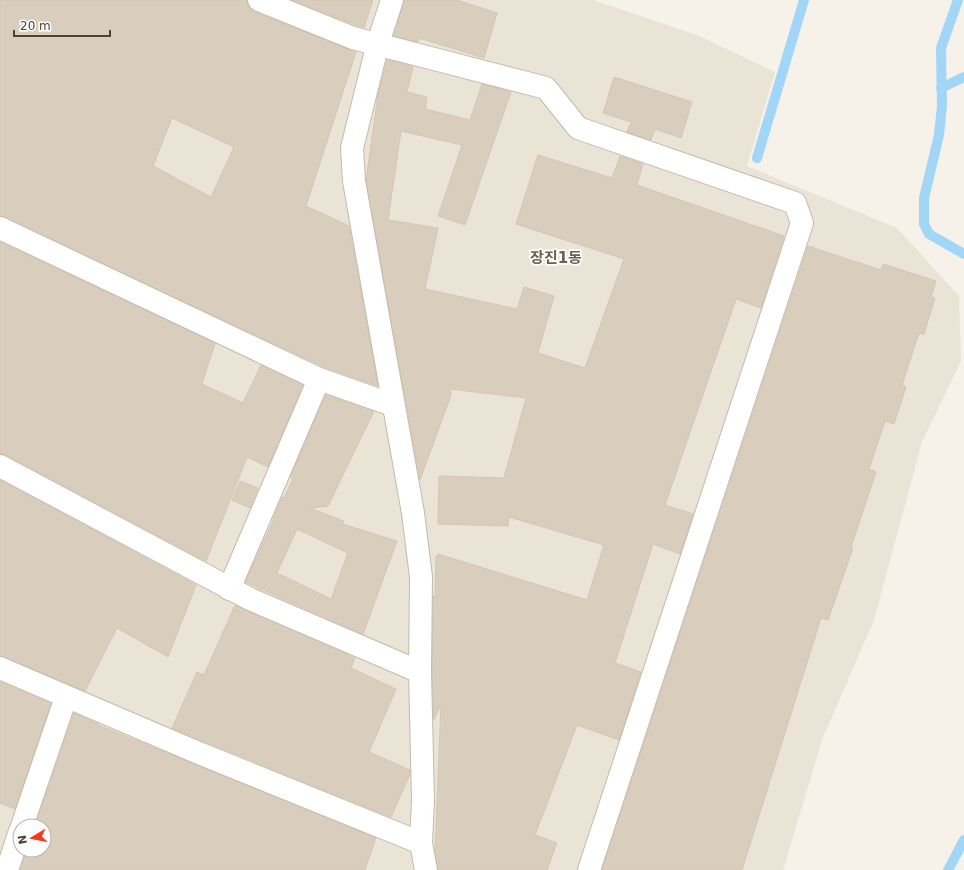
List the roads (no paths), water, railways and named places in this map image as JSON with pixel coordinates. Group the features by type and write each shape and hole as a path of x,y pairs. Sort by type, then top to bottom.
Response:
{"street":[{"path":"259,0 353,38 378,43 546,88 578,128 796,203 802,223 589,870"},
{"path":"392,0 378,43 352,148 354,181 413,513 421,577 420,672 423,800 421,843 426,870"},
{"path":"0,228 319,379 393,405"},
{"path":"230,589 319,379"},
{"path":"0,466 250,599 420,672"},
{"path":"0,668 194,751 421,843"},
{"path":"25,818 66,696"},
{"path":"7,870 12,855"}],"waterway":[{"path":"757,158 804,0"},
{"path":"958,0 941,48 942,106 939,135 924,198 924,224 929,234 964,254"},
{"path":"941,88 964,77"},
{"path":"948,870 964,840"}],"district":[{"name":"장진1동","path":"556,258"}]}
